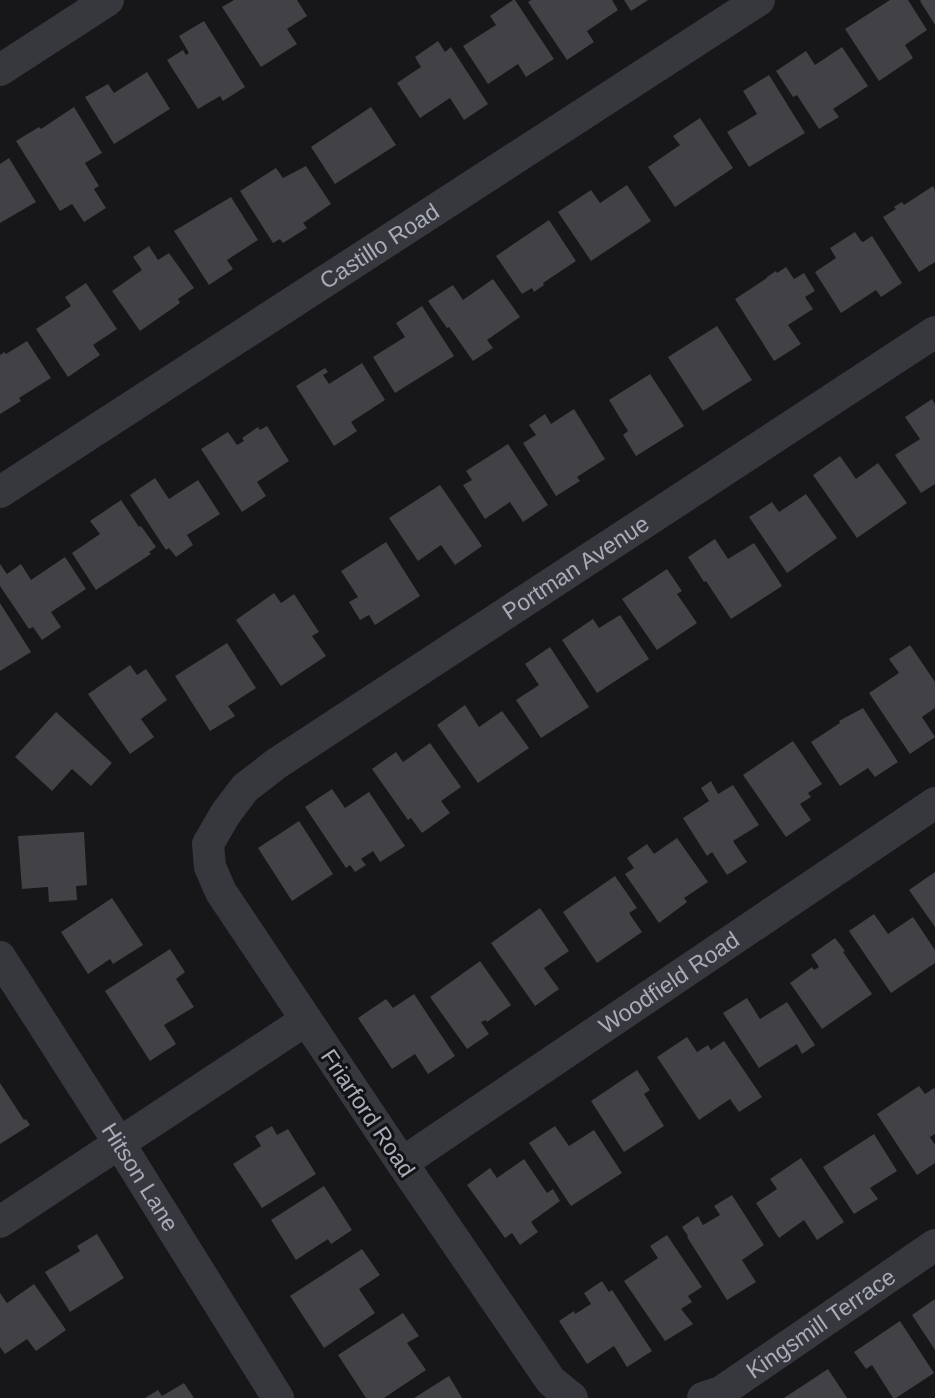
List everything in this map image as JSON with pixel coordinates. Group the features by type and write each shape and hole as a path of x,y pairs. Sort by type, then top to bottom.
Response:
{"street":[{"path":"0,70 108,0"},
{"name":"Castillo Road","path":"0,492 759,0"},
{"name":"Portman Avenue","path":"226,813 245,788 276,764 935,332"},
{"name":"Woodfield Road","path":"402,1163 935,803"},
{"name":"Friarford Road","path":"226,813 208,844 210,867 220,892 551,1381 572,1398"},
{"name":"Hitson Lane","path":"0,957 278,1398"},
{"path":"0,1222 306,1020"},
{"name":"Kingsmill Terrace","path":"703,1398 720,1392 935,1245"}],"building":[{"path":"234,0 297,0 307,16 287,29 297,44 261,67 222,7"},
{"path":"513,0 554,59 526,77 518,64 488,84 463,46 496,25 490,16"},
{"path":"612,0 618,10 587,31 594,42 567,60 528,2"},
{"path":"624,0 648,0 631,11"},
{"path":"890,0 908,0 927,30 905,45 913,58 879,81 845,29"},
{"path":"935,0 935,25 920,1"},
{"path":"204,21 245,87 223,101 220,96 198,109 167,60 183,50 186,55 189,53 179,36"},
{"path":"438,41 445,52 451,47 488,104 464,120 450,98 420,118 397,83 421,67 415,57"},
{"path":"842,47 868,86 833,109 839,117 819,129 797,95 793,97 776,71 806,51 815,65"},
{"path":"147,72 170,109 114,144 85,97 108,84 114,93"},
{"path":"769,75 805,133 749,167 727,132 757,114 743,91"},
{"path":"74,107 102,153 85,163 99,186 94,189 106,208 84,222 72,204 60,211 16,141 39,127 41,129"},
{"path":"371,107 396,145 335,184 311,147"},
{"path":"700,118 733,168 675,207 648,167 680,145 673,136"},
{"path":"9,158 36,202 0,223 0,164"},
{"path":"306,166 331,204 303,223 307,228 283,243 280,239 273,243 240,191 276,168 283,178"},
{"path":"627,185 651,221 591,261 558,212 591,190 600,203"},
{"path":"933,186 935,262 919,272 883,217 902,202 904,205"},
{"path":"231,197 258,240 227,260 233,269 209,285 174,231"},
{"path":"549,220 576,261 534,292 532,288 522,294 496,256"},
{"path":"855,232 863,242 872,236 902,283 881,297 876,290 841,313 815,272 836,258 830,248"},
{"path":"149,246 158,260 169,253 194,288 178,299 180,303 140,331 112,291 142,270 133,257"},
{"path":"786,267 794,279 804,273 815,291 805,297 813,309 788,325 801,344 774,361 735,299"},
{"path":"493,279 520,317 487,340 493,348 473,361 428,301 453,285 463,300"},
{"path":"86,283 117,329 93,345 100,355 68,377 36,329 71,306 65,297"},
{"path":"422,306 454,356 395,393 373,357 405,337 396,323"},
{"path":"717,326 752,380 703,411 668,357"},
{"path":"27,341 51,378 19,398 21,401 0,414 0,355"},
{"path":"362,363 385,400 351,422 357,431 334,446 296,386 325,368 328,372 323,375 329,384"},
{"path":"650,374 684,426 636,456 623,435 628,431 609,400"},
{"path":"932,399 935,404 935,484 921,493 895,455 920,439 905,417"},
{"path":"574,409 605,459 577,477 580,481 556,496 523,443 536,435 529,425 545,414 551,424"},
{"path":"267,426 289,461 257,482 266,496 242,512 201,449 228,432 237,445 258,427 260,430"},
{"path":"508,444 548,505 523,522 510,502 485,519 463,485 472,480 466,471"},
{"path":"840,456 856,479 878,463 907,503 857,538 813,475"},
{"path":"155,478 169,499 198,480 220,514 187,535 193,545 176,557 169,548 166,550 130,495"},
{"path":"440,485 482,546 455,565 441,545 418,561 389,518"},
{"path":"806,494 837,538 787,573 749,517 772,502 779,512"},
{"path":"121,500 156,547 149,552 151,554 96,590 72,553 100,534 90,521"},
{"path":"715,539 728,559 754,543 782,586 731,619 688,557"},
{"path":"386,542 420,596 375,625 369,615 360,620 349,602 358,597 341,571"},
{"path":"65,557 86,589 51,612 61,627 42,640 33,627 29,629 0,586 0,564 7,574 21,564 31,580"},
{"path":"667,569 682,591 677,594 697,623 657,650 622,599"},
{"path":"274,593 281,603 294,594 319,632 312,636 326,656 281,686 236,620"},
{"path":"0,603 31,652 0,671"},
{"path":"620,615 649,659 597,693 562,640 593,619 599,628"},
{"path":"227,643 256,688 228,706 235,716 210,731 175,676"},
{"path":"910,645 935,682 935,708 922,717 935,737 910,754 869,693 899,673 889,659"},
{"path":"550,647 589,707 541,738 516,700 539,685 525,664"},
{"path":"130,665 137,675 146,669 167,700 141,719 154,737 130,754 88,694"},
{"path":"465,705 479,727 502,711 529,748 478,783 437,725"},
{"path":"863,708 898,762 875,777 868,768 840,786 811,742 840,723 839,721"},
{"path":"56,712 112,763 91,786 72,769 52,791 15,757"},
{"path":"793,741 822,784 808,793 811,797 800,804 811,820 786,837 743,775"},
{"path":"430,743 461,787 441,801 450,813 422,833 411,818 408,820 372,769 396,752 403,762"},
{"path":"711,781 718,794 733,785 759,825 733,841 747,862 727,875 712,852 707,856 683,818 709,801 701,788"},
{"path":"332,789 345,808 369,792 405,846 380,862 373,851 361,859 366,865 355,872 350,865 346,868 305,807"},
{"path":"299,821 333,874 292,901 258,848"},
{"path":"84,832 87,885 76,886 77,900 49,902 48,887 22,889 18,836"},
{"path":"677,838 708,882 684,898 687,902 659,923 625,874 634,868 627,858 647,844 654,854"},
{"path":"935,872 935,927 909,890"},
{"path":"615,876 637,908 629,913 642,932 597,963 563,912"},
{"path":"112,898 143,945 113,964 110,959 88,974 61,932"},
{"path":"540,908 569,951 544,968 559,989 535,1006 491,943"},
{"path":"874,914 888,934 913,917 935,950 935,963 891,993 849,931"},
{"path":"835,938 872,994 822,1029 790,983 812,967 814,970 819,967 811,955"},
{"path":"170,949 185,972 176,979 194,1007 164,1025 176,1044 150,1061 105,991"},
{"path":"480,961 511,1005 487,1022 481,1022 489,1034 467,1049 430,997"},
{"path":"414,994 455,1056 428,1074 415,1054 392,1069 358,1018 386,999 393,1008"},
{"path":"747,998 760,1019 787,1002 815,1045 802,1054 797,1044 759,1068 723,1013"},
{"path":"687,1037 697,1052 708,1045 711,1050 724,1041 762,1097 739,1112 730,1099 699,1120 657,1057"},
{"path":"637,1070 650,1090 644,1094 664,1126 624,1152 591,1101"},
{"path":"0,1083 30,1125 0,1144"},
{"path":"919,1086 925,1094 934,1088 935,1090 935,1134 930,1137 935,1145 935,1163 917,1175 877,1114"},
{"path":"272,1126 277,1135 288,1129 316,1174 262,1208 233,1164 261,1146 255,1136"},
{"path":"555,1126 569,1146 594,1130 622,1173 571,1206 529,1143"},
{"path":"874,1134 897,1171 870,1188 878,1199 854,1214 823,1167"},
{"path":"801,1158 844,1222 817,1240 804,1220 779,1238 756,1203 777,1189 770,1179"},
{"path":"524,1159 547,1193 553,1189 560,1201 531,1222 538,1232 520,1245 512,1233 505,1238 467,1185 490,1168 497,1178"},
{"path":"324,1186 352,1230 331,1244 328,1239 296,1260 271,1220"},
{"path":"732,1195 764,1245 742,1260 756,1282 727,1300 682,1227 698,1216 703,1225 720,1215 714,1206"},
{"path":"97,1234 124,1278 70,1312 45,1272 80,1251 77,1246"},
{"path":"667,1235 702,1287 688,1296 692,1302 681,1309 693,1324 665,1341 624,1281 658,1258 650,1246"},
{"path":"362,1249 380,1275 359,1289 375,1313 324,1348 290,1296"},
{"path":"602,1281 609,1292 612,1290 652,1351 627,1367 614,1346 587,1364 559,1321 591,1304 584,1293"},
{"path":"34,1284 66,1330 36,1351 27,1339 5,1354 0,1347 0,1293 7,1303"},
{"path":"935,1299 935,1350 912,1315"},
{"path":"403,1313 419,1336 407,1343 426,1370 384,1398 366,1398 338,1355"},
{"path":"900,1321 934,1373 893,1398 872,1365 866,1369 854,1352"},
{"path":"828,1369 847,1398 784,1398"},
{"path":"449,1376 462,1398 414,1398"},
{"path":"184,1383 194,1398 145,1398 158,1390 162,1396"}]}
